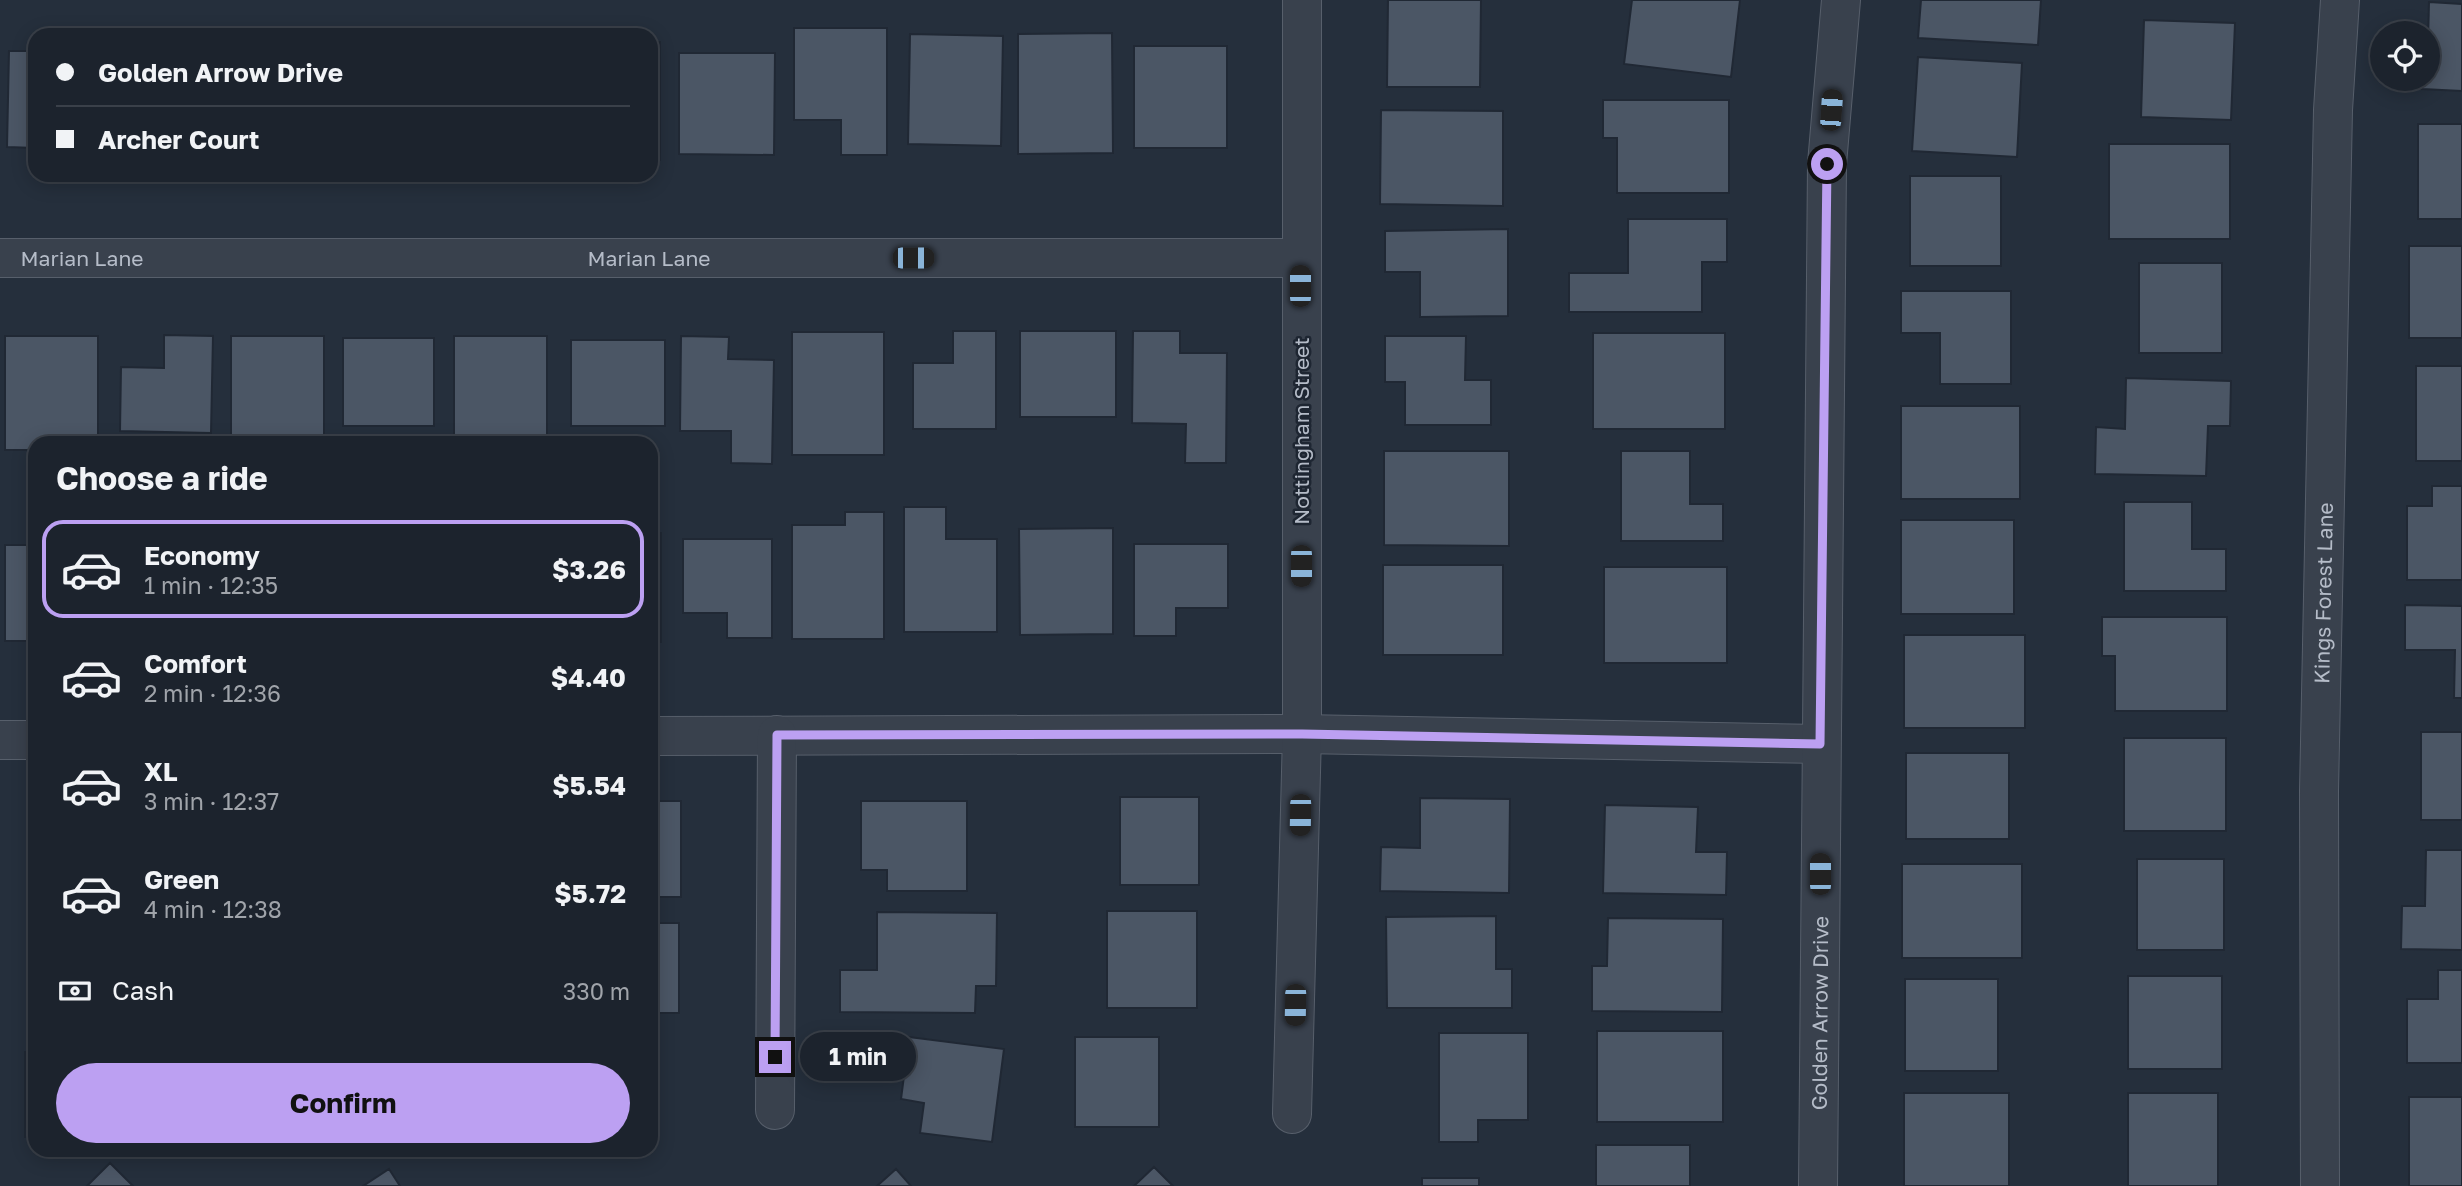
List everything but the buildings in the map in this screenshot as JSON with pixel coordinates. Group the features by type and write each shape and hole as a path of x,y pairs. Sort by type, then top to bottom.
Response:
{"street":[{"name":"Nottingham Street","path":"1292,1114 1302,734 1302,0"},
{"name":"Golden Arrow Drive","path":"1818,1186 1827,164 1841,0"},
{"name":"Kings Forest Lane","path":"2320,1186 2319,791 2333,110 2340,0"},
{"name":"Marian Lane","path":"0,258 1300,258"},
{"path":"658,736 1302,734 1820,744"},
{"path":"775,1110 777,735"},
{"path":"0,740 28,740"}],"route":[{"path":"775,1057 777,735 1302,734 1820,744 1827,164"}]}
